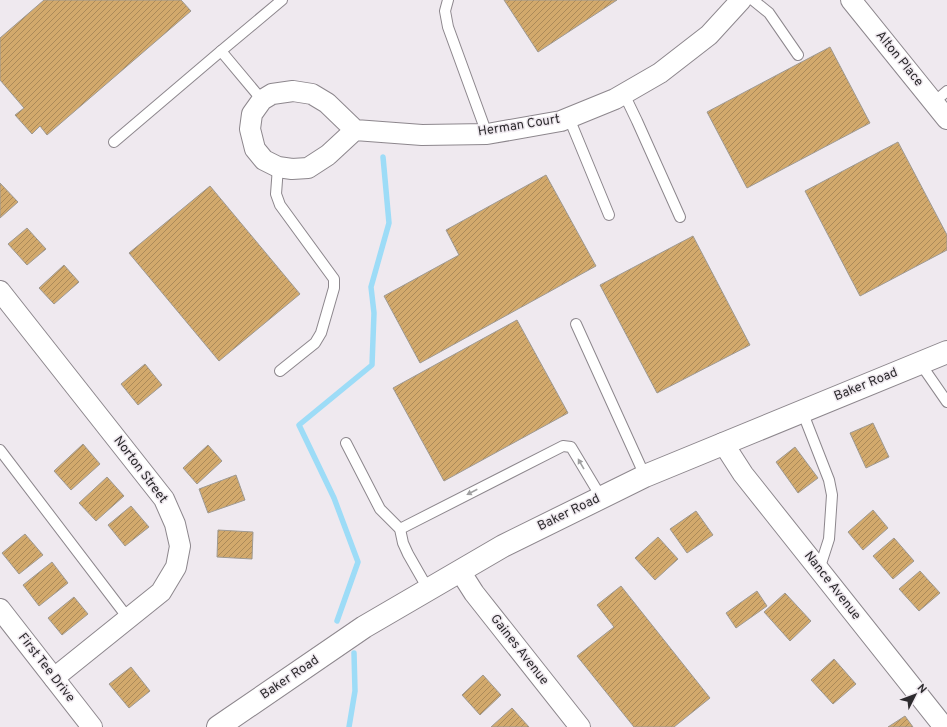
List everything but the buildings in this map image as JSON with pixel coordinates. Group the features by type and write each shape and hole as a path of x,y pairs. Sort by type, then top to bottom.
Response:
{"street":[{"name":"Herman Court","path":"355,130 422,135 487,134 561,121 614,99 660,73 709,35 741,0"},
{"name":"Alton Place","path":"851,0 940,97 947,118"},
{"path":"293,91 312,94 327,103 355,130 328,155 308,168 292,169 278,167 264,160 255,149 250,129 252,114 262,100 272,94 293,91"},
{"name":"Norton Street","path":"0,291 164,499 175,524 180,546 176,567 161,592 54,678"},
{"name":"Baker Road","path":"218,727 364,627 503,546 644,476 947,352"},
{"name":"Nance Avenue","path":"723,443 743,474 944,727"},
{"name":"Gaines Avenue","path":"460,571 474,593 580,727"},
{"name":"First Tee Drive","path":"0,609 92,727"}],"lane":[{"path":"114,142 282,0"},
{"path":"448,0 445,11 448,27 487,134"},
{"path":"753,0 769,13 798,56"},
{"path":"221,51 262,100"},
{"path":"624,94 680,217"},
{"path":"569,118 609,215"},
{"path":"278,167 276,194 280,205 334,279 334,288 321,333 315,343 280,371"},
{"path":"576,324 644,476"},
{"path":"920,363 947,402"},
{"path":"802,411 829,480 832,495 829,538 819,570"},
{"path":"346,444 380,509 400,529 405,549 428,589"},
{"path":"400,529 563,446 572,447 601,497"},
{"path":"0,450 128,618"}],"waterway":[{"path":"337,621 358,562 334,498 299,425 372,365 374,313 371,287 389,223 383,157"},
{"path":"349,727 355,691 354,653"}]}
